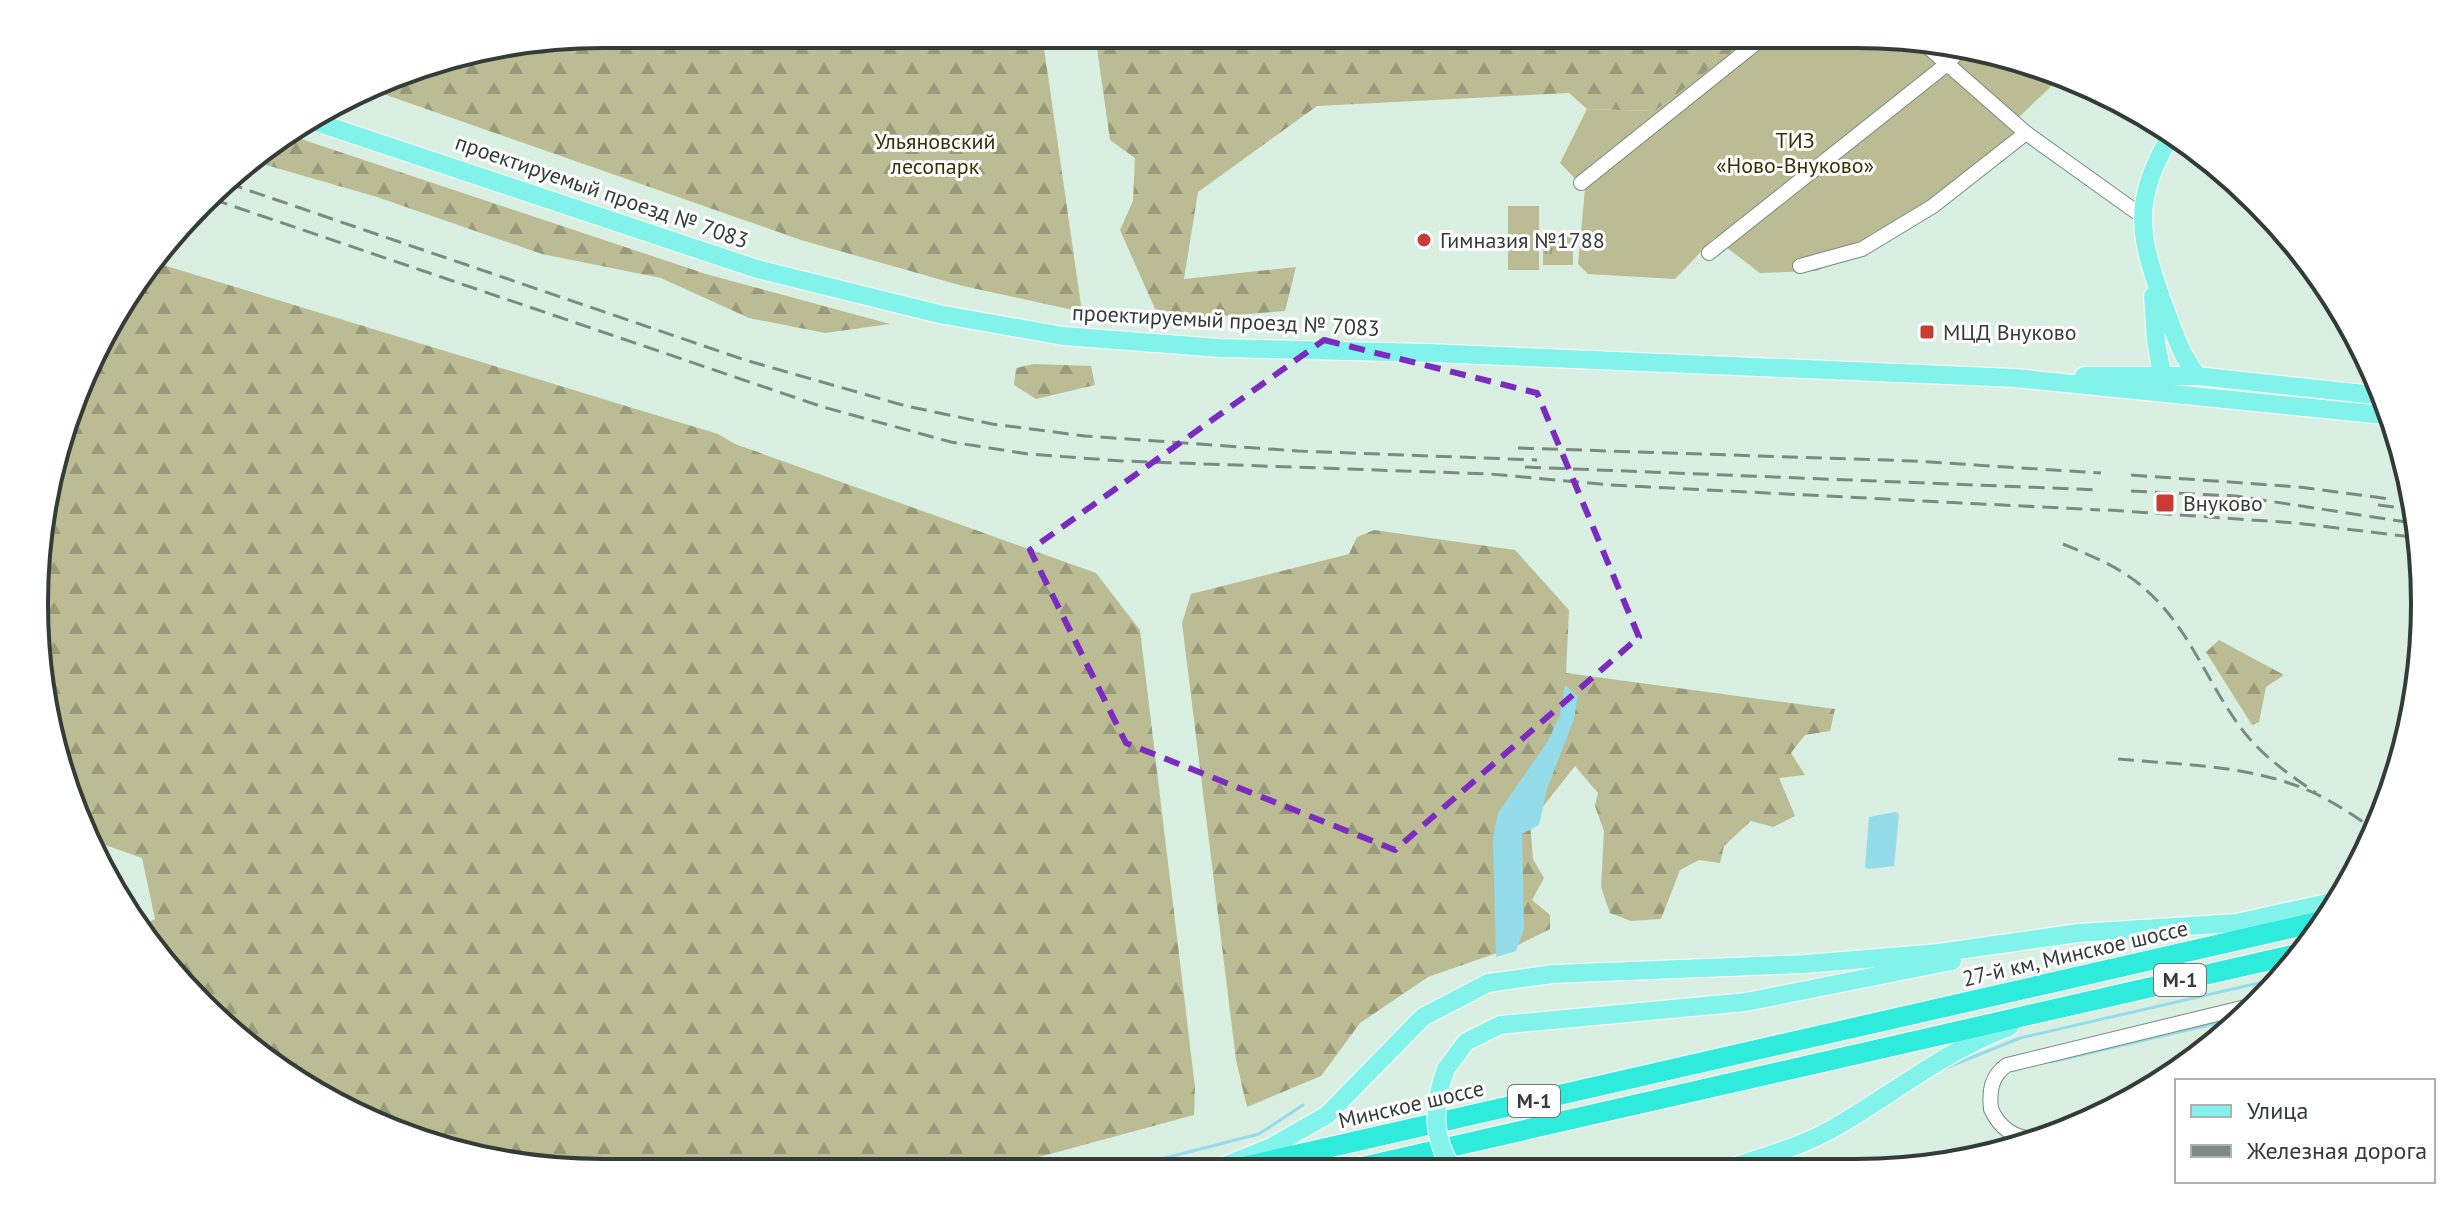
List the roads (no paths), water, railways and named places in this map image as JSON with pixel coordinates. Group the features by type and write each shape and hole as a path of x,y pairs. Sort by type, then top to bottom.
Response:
{"highway":[{"name":"27-й км, Минское шоссе","path":"1838,1032 2308,925"},
{"name":"М-1","path":"1397,1159 2284,957"},
{"name":"Минское шоссе","path":"1278,1159 1838,1032"}],"main road":[{"name":"проектируемый проезд № 7083","path":"323,124 757,269 939,314 1063,336 1220,348 1490,355 2168,382"},
{"path":"2167,144 2149,181 2142,216 2142,237 2182,355 2197,376"},
{"path":"2152,273 2168,382"},
{"path":"2168,382 2182,355"},
{"path":"2168,382 2197,376 2370,395"},
{"path":"2168,382 2378,414"},
{"path":"1241,1159 1271,1147 1327,1115 1423,1017 1488,983 1553,974 1851,961 2097,931 2236,923 2322,904"},
{"path":"2097,931 2224,933 2309,923"},
{"path":"1448,1159 1439,1143 1435,1125 1435,1106 1446,1069 1466,1042 1500,1025 1746,1002 1940,965 2010,944"},
{"path":"1754,1159 1828,1131 1971,1041 2074,1004"}],"street":[{"path":"1581,183 1750,48"},
{"path":"1936,54 2026,133 2142,216"},
{"path":"1709,253 1953,57"},
{"path":"1800,266 1862,249 1933,206 2026,133"},
{"path":"2015,1136 2007,1131 1991,1109 1992,1083 1997,1072 2007,1065 2233,1010"}],"water":[{"path":"1565,685 1578,696 1574,719 1547,789 1539,825 1522,834 1524,929 1516,951 1496,957 1493,838 1498,813 1548,741 1560,715"},
{"path":"1899,814 1894,866 1868,869 1865,867 1869,817"}],"waterway":[{"path":"1943,1069 2020,1038 2261,983"},
{"path":"2051,1062 2220,1022"},
{"path":"1161,1159 1259,1134 1303,1105"}],"railway":[{"path":"237,186 745,360 906,406 992,424 1085,436 1298,451 1537,460"},
{"path":"220,202 823,407 951,442 1028,454 1122,461 1490,474 1611,485 2100,510"},
{"path":"1518,448 1913,461 2101,473"},
{"path":"1525,467 2100,490"},
{"path":"2131,475 2299,487 2390,499"},
{"path":"2131,491 2236,496 2404,522"},
{"path":"2378,505 2402,508"},
{"path":"2108,510 2296,523 2407,536"},
{"path":"2063,544 2105,563 2144,588 2173,619 2246,735 2274,762 2316,793"},
{"path":"2118,759 2266,776 2320,796 2365,824"}],"place":[{"name":"Гимназия №1788","path":"1424,240"},
{"name":"МЦД Внуково","path":"1927,332"},
{"name":"Внуково","path":"2165,503"}],"park label":[{"name":"ТИЗ «Ново-Внуково»","path":"1795,152"},
{"name":"Ульяновский лесопарк","path":"935,154"}]}
